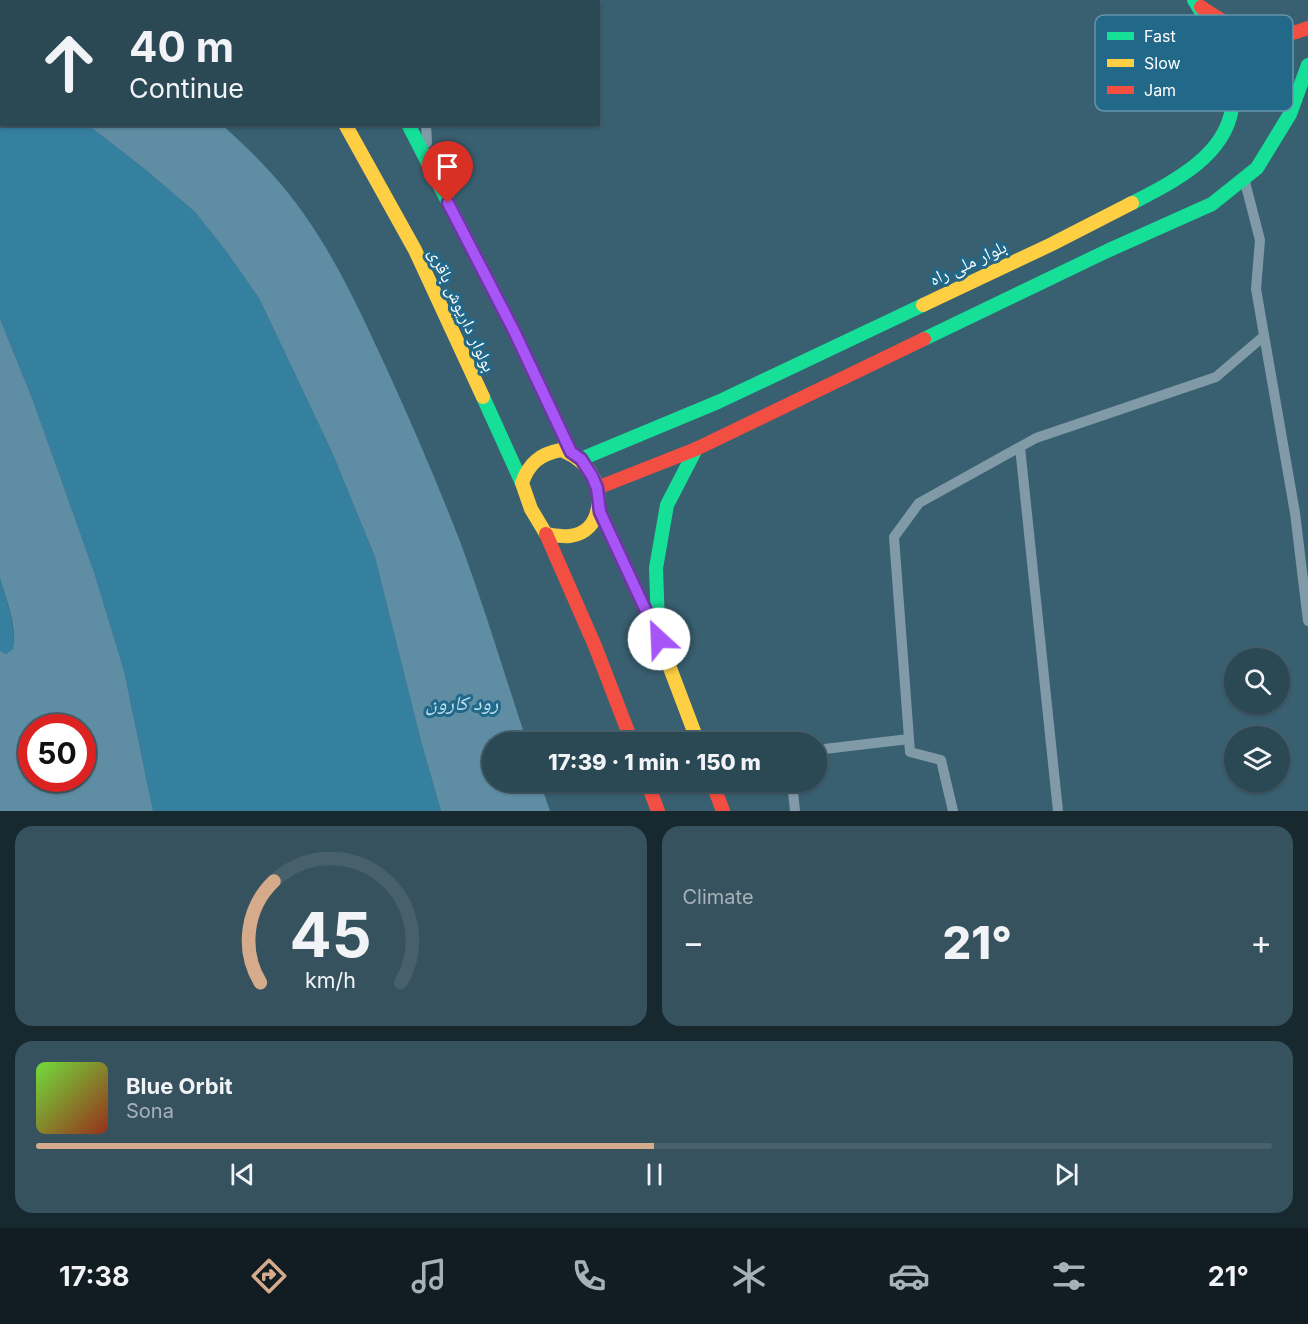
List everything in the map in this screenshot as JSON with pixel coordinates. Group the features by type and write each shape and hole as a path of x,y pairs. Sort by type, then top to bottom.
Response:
{"main road":[{"path":"1195,0 1213,15"},
{"name":"بلوار ملی راه","path":"1195,0 1203,15"},
{"path":"1293,33 1308,28"},
{"path":"1293,106 1308,65"},
{"name":"بلوار ملی راه","path":"576,456 623,442 718,402 1052,244 1160,189 1204,159 1226,130 1231,111"},
{"path":"597,488 696,449 1107,250 1212,204 1257,168 1291,111"},
{"name":"بولوار داریوش باقری","path":"346,126 415,250 522,483"},
{"name":"بولوار داریوش باقری","path":"409,126 576,456"},
{"path":"623,442 620,452 621,460 634,473"},
{"path":"659,639 656,568 667,505 696,449"},
{"path":"628,732 595,646 546,534 531,509 522,483 528,466 539,456 561,450 576,456 597,488 600,512 659,639 694,732"},
{"path":"546,534 569,538 580,534 591,528 600,512"},
{"path":"651,792 658,811"},
{"path":"716,792 723,811"}],"lane":[{"path":"426,126 427,161"},
{"path":"1244,178 1260,240 1256,289 1295,513 1308,621"},
{"path":"953,811 941,760 910,753 894,537 920,503 1036,438 1216,377 1264,336"},
{"path":"1020,447 1058,811"},
{"path":"827,749 909,739"},
{"path":"793,792 795,811"}],"shaded area":[{"path":"0,126 89,126 195,212 259,298 332,452 375,557 441,811 153,811 124,671 94,572 32,398 0,319"},
{"path":"0,578 10,613 14,640 13,649 6,654 0,651"}],"water":[{"name":"رود کارون","path":"89,126 223,126 269,171 310,223 333,259 353,298 409,417 461,544 524,732 482,732 482,792 543,792 550,811 441,811 375,557 332,452 259,298 195,212"},
{"path":"0,319 32,398 94,572 124,671 153,811 0,811 0,651 6,654 13,649 14,631 0,578"}],"traffic: fast":[{"path":"1194,0 1203,15"},
{"path":"1293,106 1308,65"},
{"path":"1132,203 1179,177 1208,154 1219,141 1231,111"},
{"path":"924,339 1107,251 1212,204 1257,168 1291,111"},
{"path":"409,126 514,331 571,452"},
{"path":"581,459 718,402 923,305"},
{"path":"483,397 522,483"},
{"path":"658,625 656,568 667,505 696,449"}],"traffic: slow":[{"path":"346,126 415,250 483,397"},
{"path":"923,305 1132,203"},
{"path":"561,450 576,458 588,469 597,488 598,509 595,519 581,533 570,536 546,534 531,509 522,483 536,460 561,450"},
{"path":"600,512 659,639 694,732"}],"traffic: jam":[{"path":"1201,7 1214,15"},
{"path":"1293,33 1308,28"},
{"path":"597,488 696,449 924,339"},
{"path":"546,534 595,646 628,732"},
{"path":"651,792 658,811"},
{"path":"716,792 723,811"}],"route":[{"path":"448,203 514,331 571,452 581,459 592,476 597,488 600,512 659,639"}]}
